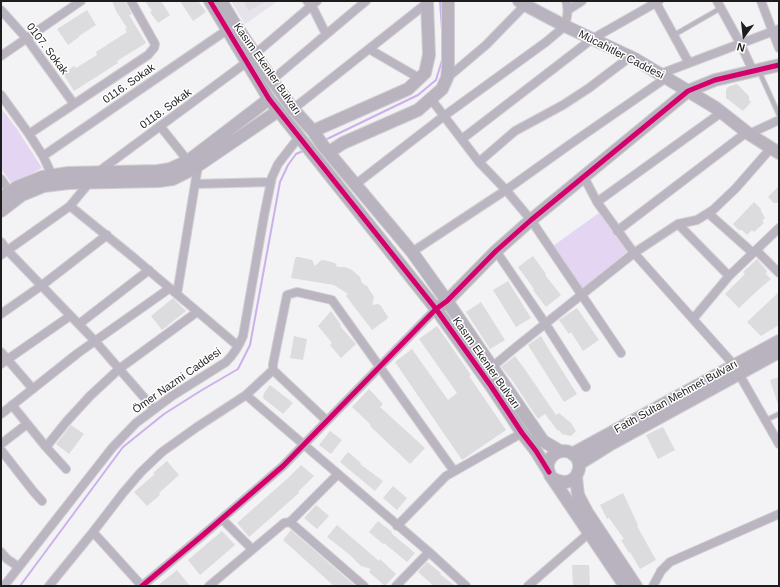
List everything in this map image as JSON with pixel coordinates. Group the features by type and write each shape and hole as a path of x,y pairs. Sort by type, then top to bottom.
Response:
{"street":[{"path":"1,56 81,1"},
{"path":"29,134 148,55 154,48 155,44 131,1"},
{"name":"Kasım Ekenler Bulvarı","path":"210,1 227,30 272,80 293,109 412,252 543,440 560,452"},
{"name":"Kasım Ekenler Bulvarı","path":"221,1 233,21 269,99 436,309 536,451 625,586"},
{"path":"272,80 366,1"},
{"path":"327,150 418,110 442,89 447,78 448,68 448,1"},
{"path":"356,184 444,116 546,42 565,26 568,10 566,1"},
{"path":"568,10 582,1"},
{"path":"761,1 776,30 779,48"},
{"path":"293,109 427,2"},
{"path":"314,133 408,89 425,73 429,55 427,2"},
{"path":"462,139 592,39 657,2 689,63"},
{"path":"312,3 326,34"},
{"name":"0118. Sokak","path":"97,172 251,58 312,3"},
{"path":"447,78 486,45 522,3"},
{"name":"Mücahitler Caddesi","path":"522,3 565,26 630,57 663,76 722,112 748,133 775,151"},
{"path":"719,4 756,71"},
{"name":"0107. Sokak","path":"1,10 27,39 74,104"},
{"name":"0116. Sokak","path":"43,156 227,30"},
{"path":"412,252 506,190 663,76 689,63 776,30"},
{"path":"369,49 419,78"},
{"path":"479,162 515,131 589,88 630,57"},
{"path":"93,532 142,586 283,466 436,309 447,301 496,251 531,220 688,91 715,80 779,65"},
{"path":"1,95 43,156 52,176"},
{"path":"1,211 22,196 44,186 69,183 159,181 173,179 193,169 193,163 269,99"},
{"path":"430,99 479,162 506,190 531,220 621,353"},
{"path":"1,179 6,195 17,187 42,177 68,173 158,171 170,169 193,163 278,111"},
{"path":"597,202 722,112"},
{"path":"618,231 748,133 779,120"},
{"path":"160,126 193,163 195,184 177,294"},
{"name":"Ömer Nazmi Caddesi","path":"4,586 112,448 136,423 172,396 226,362 232,356 243,336 272,177 278,164 300,139"},
{"path":"492,368 545,323 634,253 678,224 697,220 713,210 775,151"},
{"path":"584,177 597,202 634,253 737,370 779,444"},
{"path":"4,253 70,206 89,182"},
{"path":"195,184 271,182"},
{"path":"70,206 149,270 238,346"},
{"path":"708,213 779,273"},
{"path":"678,224 729,276"},
{"path":"693,319 729,276 779,228"},
{"path":"1,314 107,236"},
{"path":"1,242 4,253 41,286 79,324 154,410"},
{"path":"496,251 586,387"},
{"path":"79,324 149,270"},
{"path":"1,414 78,353 170,288"},
{"path":"327,421 273,370 287,295 297,292 332,300 454,471"},
{"path":"46,447 85,401 119,369 198,312"},
{"path":"4,362 70,316"},
{"name":"Fatih Sultan Mehmet Bulvarı","path":"579,464 737,370 779,340"},
{"path":"1,352 4,362 33,389"},
{"name":"Fatih Sultan Mehmet Bulvarı","path":"572,454 737,370 779,352"},
{"path":"49,586 141,472 162,452 246,395 273,370"},
{"path":"246,395 429,552 466,586"},
{"path":"12,405 66,469"},
{"path":"1,444 27,424"},
{"path":"397,526 446,476 522,433"},
{"path":"1,450 32,491 42,501"},
{"path":"566,451 572,454 577,458 579,464 579,471 576,477 571,481 558,481 551,475 548,466 550,459 554,454 560,452 566,451"},
{"path":"290,522 338,474"},
{"path":"576,477 578,495 587,512 636,586"},
{"path":"653,586 661,571 670,562 779,514"},
{"path":"222,518 252,549"},
{"path":"212,585 284,522 290,522 364,586"},
{"path":"528,586 589,533"},
{"path":"1,552 7,559 19,567"},
{"path":"396,586 429,552"}],"lane":[{"path":"674,35 719,4"},
{"path":"756,71 779,115"},
{"path":"766,420 779,414"}],"shaded area":[{"path":"231,1 278,1 245,24"},
{"path":"1,108 17,129 42,168 12,184 1,169"},
{"path":"599,213 627,252 581,290 553,246"}],"building":[{"path":"112,1 125,1 132,14 129,15 146,43 74,91 63,74 74,66 76,68 97,55 96,52 127,32 125,29 127,28 116,11"},
{"path":"145,1 161,1 170,15 158,23 150,12 152,11"},
{"path":"180,1 198,1 206,12 193,21"},
{"path":"245,1 266,1 249,11 245,5"},
{"path":"87,10 96,25 68,45 57,29"},
{"path":"737,84 749,96 749,100 751,102 743,111 726,98 726,90 728,87"},
{"path":"779,186 779,203 774,203 768,197"},
{"path":"754,202 761,209 765,218 762,221 764,223 754,232 752,230 747,235 733,224"},
{"path":"533,256 546,274 545,275 561,295 546,307 518,267"},
{"path":"296,257 312,260 315,266 323,260 335,263 337,267 345,267 352,270 360,277 362,283 367,286 374,297 372,305 378,304 381,306 388,317 387,319 372,330 346,296 348,294 334,285 291,278"},
{"path":"757,259 767,271 766,274 771,279 739,308 725,294 745,274 743,272"},
{"path":"508,281 531,318 516,327 493,290"},
{"path":"779,292 779,325 761,336 747,322"},
{"path":"173,298 186,311 162,330 151,316"},
{"path":"481,302 505,340 490,349 466,312"},
{"path":"577,308 599,340 583,351 571,332 569,334 559,320"},
{"path":"331,311 341,325 340,326 356,344 341,358 330,345 332,343 318,326"},
{"path":"437,326 471,375 469,376 506,430 462,460 395,362 412,349 448,400 457,393 419,339"},
{"path":"294,336 307,339 303,360 290,358"},
{"path":"541,336 577,394 564,402 528,345"},
{"path":"515,356 556,415 559,413 571,423 576,431 571,436 562,434 559,430 558,431 545,414 538,419 512,380 501,367"},
{"path":"779,377 779,404 778,404 770,380"},
{"path":"270,385 293,403 283,414 263,398 264,393"},
{"path":"369,389 383,404 380,407 425,448 410,464 352,407"},
{"path":"71,425 84,434 69,454 56,444"},
{"path":"663,427 675,450 658,459 646,435"},
{"path":"330,431 342,440 331,454 319,445"},
{"path":"348,452 361,463 360,464 383,481 375,491 340,462"},
{"path":"167,461 179,475 147,506 134,492 155,474 153,473"},
{"path":"301,465 314,476 298,492 299,493 249,537 237,523"},
{"path":"393,486 407,498 397,510 383,498"},
{"path":"623,493 638,525 637,526 656,560 640,569 621,540 624,539 609,518 607,519 600,505"},
{"path":"316,505 329,516 317,529 304,518"},
{"path":"378,521 415,553 407,562 369,532"},
{"path":"337,525 379,561 380,559 396,574 385,586 369,572 371,569 361,566 350,555 327,537"},
{"path":"291,530 355,586 334,586 283,540"},
{"path":"222,531 235,545 200,575 188,560"},
{"path":"427,562 455,586 434,586 418,572"},
{"path":"572,565 589,565 590,586 573,586"},
{"path":"177,570 190,586 157,586"}],"waterway":[{"path":"440,1 442,30"},
{"path":"325,140 418,95 436,80 443,57"},
{"path":"20,586 123,447 164,414 238,369 250,345 280,182 288,165 296,154 305,150"}],"cycle path":[{"path":"210,1 269,99 436,309 491,386 549,472"},
{"path":"142,586 283,466 436,309 447,301 496,251 531,220 688,91 715,80 779,65"}]}
